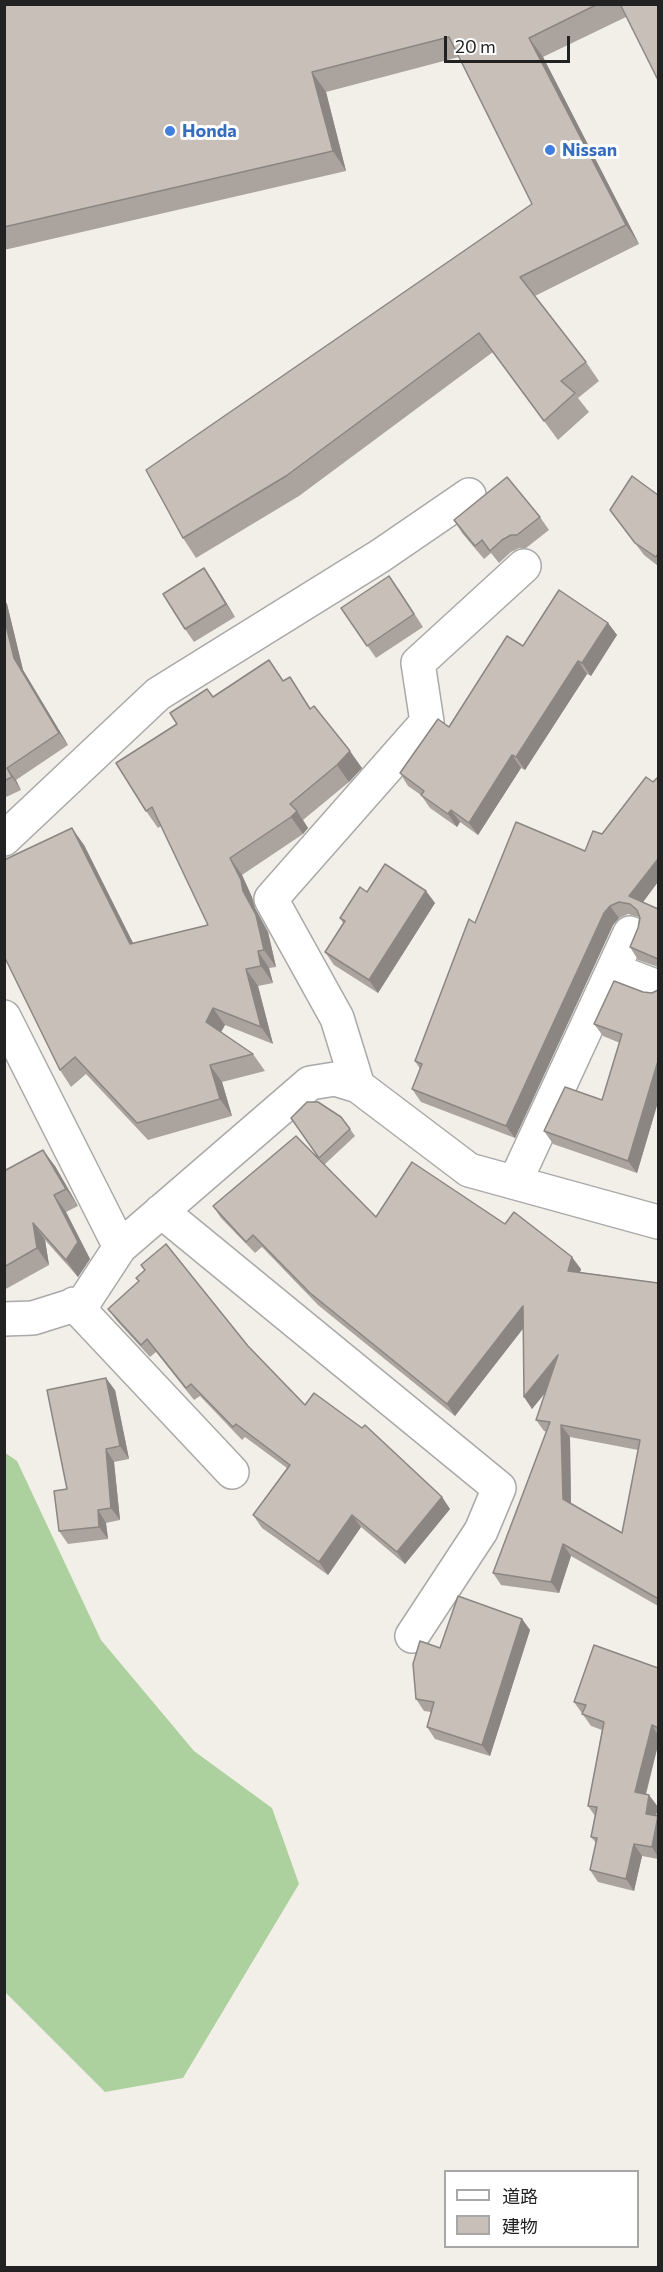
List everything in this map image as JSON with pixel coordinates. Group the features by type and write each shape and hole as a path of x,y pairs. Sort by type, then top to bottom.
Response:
{"street":[{"path":"4,839 158,694 380,556 469,495"},
{"path":"358,1086 337,1018 272,899 427,722 418,663 524,566"},
{"path":"515,1182 630,933"},
{"path":"613,970 658,987"},
{"path":"4,1017 120,1247"},
{"path":"4,1319 33,1318 84,1302 120,1247 310,1083 335,1078 358,1086 469,1170 658,1222"},
{"path":"161,1211 499,1488 481,1531 412,1636"},
{"path":"74,1304 232,1472"}],"green space":[{"path":"4,1452 17,1461 101,1640 194,1751 272,1808 299,1884 183,2078 105,2092 5,1992"}],"building":[{"path":"4,4 598,4 529,38 626,225 520,277 586,362 561,381 575,393 544,421 479,333 286,476 183,538 146,470 532,204 449,37 312,72 333,151 4,227"},
{"path":"620,4 658,4 658,80"},
{"path":"632,476 658,495 658,554 656,557 635,543 610,510"},
{"path":"507,477 540,517 517,535 511,535 502,540 490,551 482,540 475,546 454,520"},
{"path":"204,568 226,604 185,629 163,594"},
{"path":"389,576 414,614 367,646 341,608"},
{"path":"559,590 608,623 582,663 578,661 516,757 512,755 469,823 451,810 448,814 421,795 424,791 400,773 438,719 449,727 507,636 523,646"},
{"path":"4,617 14,658 59,733 7,768 12,777 4,781"},
{"path":"269,660 283,681 290,677 310,709 314,706 350,751 337,765 290,804 297,811 291,817 230,858 241,880 243,891 256,915 264,950 258,951 261,966 246,969 261,1027 213,1008 206,1022 253,1054 210,1065 220,1099 137,1123 75,1057 60,1070 4,956 4,860 72,828 130,944 208,925 152,807 146,811 116,763 177,724 170,713 207,689 213,697"},
{"path":"646,777 653,782 658,777 658,859 629,896 658,909 658,959 630,947 640,918 637,910 630,904 619,902 610,906 604,913 506,1126 412,1089 422,1064 415,1061 469,919 475,923 516,822 585,851 593,831 602,834"},
{"path":"385,864 426,891 369,980 325,952 345,921 340,918 360,887 367,892"},
{"path":"614,981 643,992 652,993 658,990 658,1061 628,1161 544,1131 565,1087 602,1100 622,1034 594,1024"},
{"path":"307,1102 318,1102 341,1117 350,1129 319,1158 291,1118"},
{"path":"296,1136 376,1217 412,1162 505,1224 514,1212 572,1257 568,1271 658,1283 658,1598 563,1544 551,1582 493,1573 550,1422 536,1420 558,1355 524,1397 523,1306 447,1404 310,1293 253,1235 246,1242 213,1206","holes":["561,1425 640,1440 622,1533 563,1499"]},
{"path":"43,1150 66,1189 54,1195 78,1242 66,1260 33,1223 37,1248 4,1267 4,1171"},
{"path":"166,1244 248,1346 305,1405 314,1393 362,1428 365,1425 442,1497 397,1552 352,1515 319,1562 253,1515 290,1465 236,1424 233,1427 191,1384 186,1388 147,1339 141,1345 108,1309 139,1281 136,1278 145,1270 141,1265"},
{"path":"106,1378 120,1446 106,1449 111,1508 98,1510 99,1527 59,1531 54,1491 67,1489 47,1390"},
{"path":"458,1596 522,1619 482,1745 427,1727 434,1702 416,1699 413,1664 420,1641 440,1648"},
{"path":"594,1645 658,1668 658,1728 652,1725 635,1792 649,1795 646,1814 658,1816 652,1847 634,1844 626,1879 590,1870 597,1838 591,1837 597,1807 588,1806 604,1722 582,1714 586,1705 574,1702"}],"place":[{"name":"Honda","path":"170,131"},
{"name":"Nissan","path":"550,150"}]}
